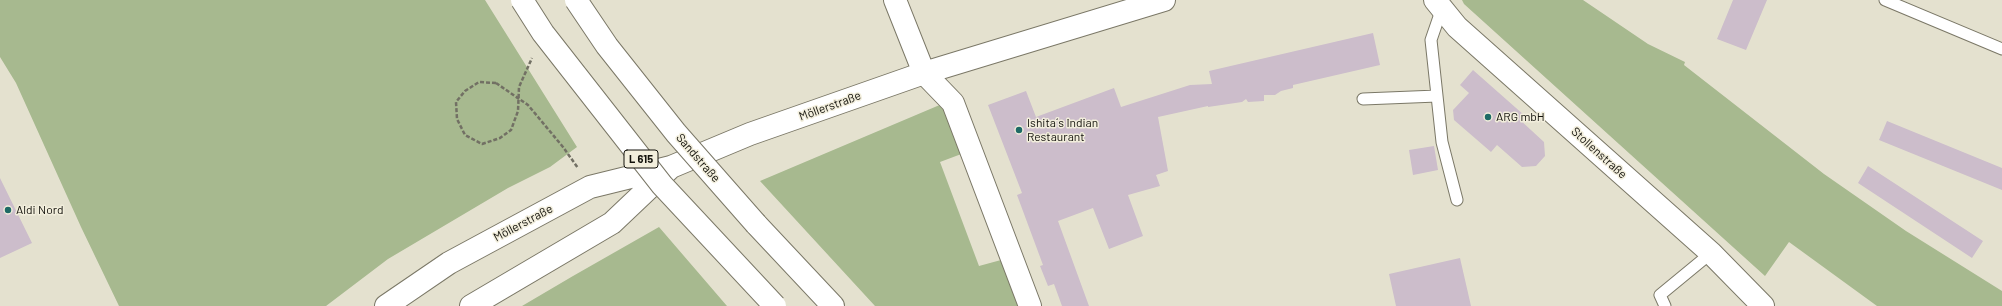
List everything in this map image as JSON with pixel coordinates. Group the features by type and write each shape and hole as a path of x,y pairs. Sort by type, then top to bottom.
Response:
{"street":[{"name":"L 615","path":"522,0 544,34 662,185 775,306"},
{"name":"Sandstraße","path":"576,0 607,46 676,133 756,224 833,306"},
{"path":"894,0 924,73 953,103 1030,306"},
{"name":"Möllerstraße","path":"386,306 449,263 590,187 671,167 750,134 924,73 1164,0"},
{"name":"Stollenstraße","path":"1439,4 1457,26 1711,253 1763,306"},
{"name":"Möllerstraße","path":"471,306 612,223 671,167"}],"lane":[{"path":"1885,0 2002,49"},
{"path":"1439,4 1431,40 1442,142 1457,200"},
{"path":"1363,99 1437,96"},
{"path":"1665,306 1660,295 1711,253"}],"path":[{"path":"544,34 519,87 518,112 511,130 500,138 482,144 465,135 457,119 456,102 465,91 479,82 496,83 528,105 563,147"}],"green space":[{"path":"0,0 485,0 577,147 550,167 508,188 388,259 326,306 119,306 81,227 16,83 0,57"},
{"path":"1462,0 1583,0 1648,44 1685,62 1684,65 1824,174 1906,231 2002,291 2002,306 1877,306 1789,242 1765,276 1464,4"},
{"path":"942,104 964,153 940,162 979,266 1001,260 1020,306 875,306 760,181"},
{"path":"659,227 727,306 522,306 573,276"}],"building":[{"path":"1733,0 1767,0 1746,50 1717,39"},
{"path":"1373,33 1380,65 1293,85 1293,88 1281,91 1275,95 1264,95 1264,101 1248,102 1246,99 1242,102 1208,106 1158,117 1168,171 1156,175 1160,186 1128,195 1143,236 1109,249 1093,208 1058,221 1089,306 1062,306 1054,284 1048,286 1040,266 1043,265 1017,195 1022,193 988,105 1026,91 1036,117 1114,88 1121,107 1190,85 1212,84 1209,71"},
{"name":"ARG mbH","path":"1473,70 1524,115 1519,119 1544,142 1545,156 1536,166 1522,167 1497,145 1491,152 1454,120 1453,110 1469,93 1460,85"},
{"path":"1887,121 2002,168 2002,190 1879,140"},
{"path":"1434,146 1438,170 1413,175 1409,150"},
{"path":"1868,166 1983,241 1972,258 1858,183"},
{"name":"Aldi Nord","path":"0,178 32,243 0,258"},
{"path":"1460,258 1471,306 1396,306 1389,274"}],"place":[{"name":"ARG mbH","path":"1488,117"},
{"name":"Ishita´s Indian Restaurant","path":"1019,130"},
{"name":"Aldi Nord","path":"8,210"}]}
